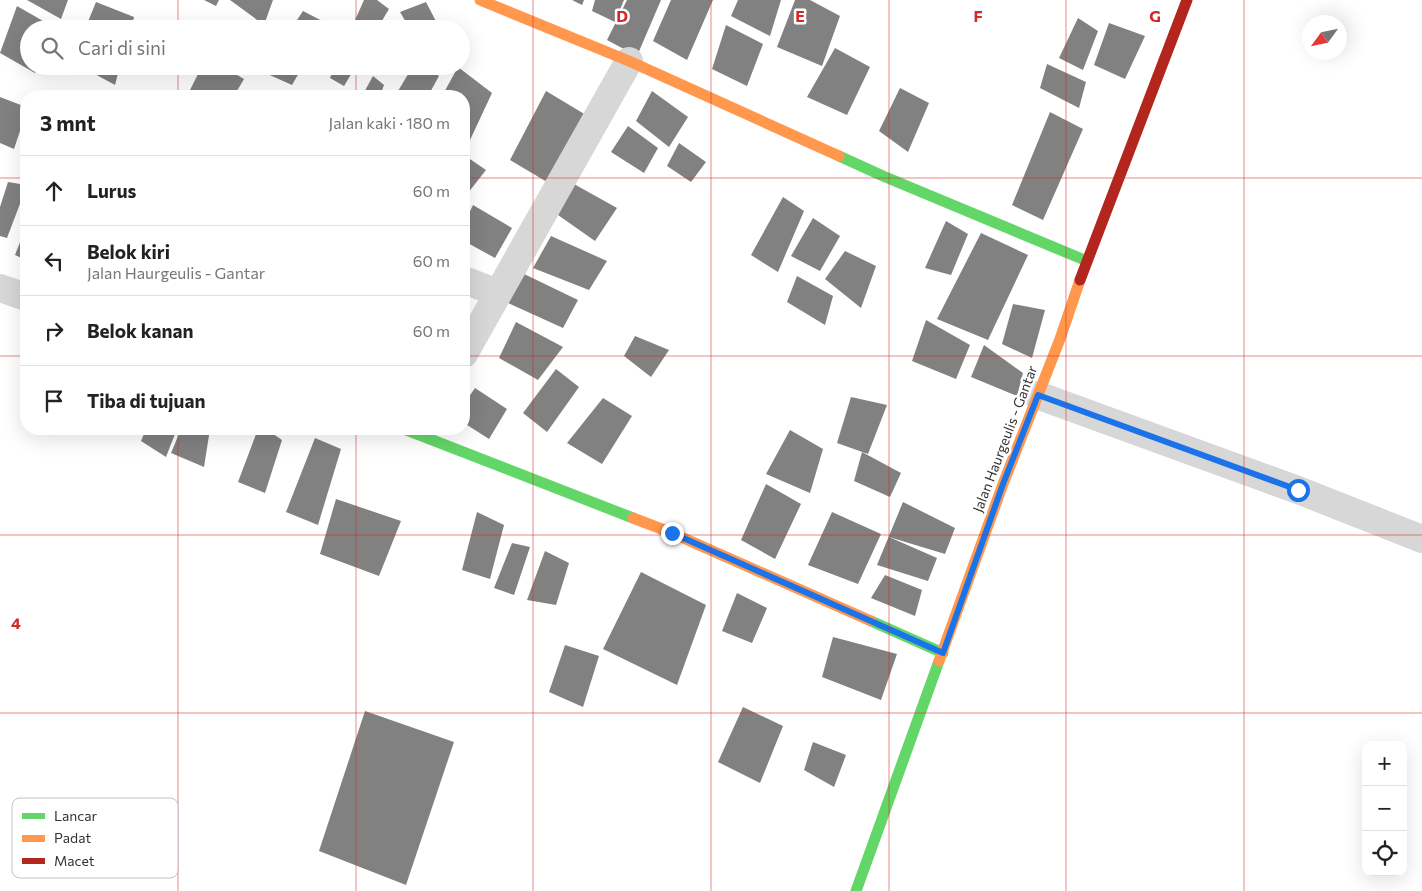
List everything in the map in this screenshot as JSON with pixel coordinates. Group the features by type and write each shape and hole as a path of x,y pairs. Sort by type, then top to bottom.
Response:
{"street":[{"path":"480,0 629,61 883,176 1087,261"},
{"name":"Jalan Haurgeulis - Gantar","path":"856,891 1003,484 1060,339 1087,261 1187,0"},
{"path":"470,343 629,61"},
{"path":"470,282 498,293"},
{"path":"0,288 20,295"},
{"path":"1038,395 1298,490 1422,539"},
{"path":"425,435 672,533 943,653"}],"building":[{"path":"27,0 68,0 61,19"},
{"path":"204,0 219,0 216,6"},
{"path":"230,0 273,0 266,20 257,20"},
{"path":"364,0 377,0 389,9 382,20 355,20"},
{"path":"572,0 584,0 582,5"},
{"path":"595,0 624,0 615,22 592,11"},
{"path":"627,0 661,0 637,56 607,40"},
{"path":"671,0 713,0 687,60 653,41"},
{"path":"738,0 781,0 770,36 731,16"},
{"path":"795,0 810,0 840,16 822,66 777,47"},
{"path":"96,2 134,17 133,20 89,20"},
{"path":"426,2 435,20 405,20 400,12"},
{"path":"17,6 41,20 20,20 20,64 0,53"},
{"path":"303,11 320,20 297,20"},
{"path":"1078,18 1098,31 1083,70 1059,58"},
{"path":"1109,23 1145,36 1125,79 1094,65"},
{"path":"726,25 763,44 747,86 712,69"},
{"path":"835,48 870,67 847,115 807,97"},
{"path":"1047,64 1086,82 1079,108 1040,88"},
{"path":"97,75 118,75 115,85"},
{"path":"198,75 237,75 244,79 238,90 190,90"},
{"path":"270,75 298,75 292,85"},
{"path":"331,75 351,75 344,86 330,78"},
{"path":"408,75 439,76 431,90 399,90"},
{"path":"454,75 468,75 492,93 470,140 470,90 445,90"},
{"path":"373,76 384,85 382,90 365,90"},
{"path":"900,88 929,103 908,152 879,131"},
{"path":"546,91 586,115 547,182 510,160"},
{"path":"652,91 688,117 669,147 636,121"},
{"path":"0,97 20,105 20,131 14,149 0,143"},
{"path":"1050,112 1083,129 1043,220 1012,205"},
{"path":"628,126 658,148 644,173 611,152"},
{"path":"679,143 706,162 691,182 667,166"},
{"path":"470,159 486,170 470,190"},
{"path":"8,182 20,184 20,204 7,238 0,236 0,207"},
{"path":"574,184 617,208 595,241 558,215"},
{"path":"783,197 804,211 778,272 751,255"},
{"path":"473,205 512,228 495,258 470,244 470,211"},
{"path":"813,218 840,236 820,271 791,256"},
{"path":"946,221 968,234 951,275 925,268"},
{"path":"981,233 1028,255 988,340 937,319"},
{"path":"551,236 607,261 589,290 533,268"},
{"path":"20,242 20,257 15,255"},
{"path":"845,251 876,266 861,308 825,279"},
{"path":"520,272 578,300 563,328 506,302"},
{"path":"797,276 833,296 825,325 787,302"},
{"path":"1013,304 1045,310 1032,358 1002,344"},
{"path":"926,320 970,345 956,379 912,361"},
{"path":"516,322 563,347 538,380 499,358"},
{"path":"635,336 669,350 651,377 624,356"},
{"path":"984,345 1023,373 1017,396 971,377"},
{"path":"556,369 579,387 547,432 523,413"},
{"path":"475,388 507,409 489,439 470,427 470,395"},
{"path":"851,397 887,405 868,454 837,443"},
{"path":"603,398 632,416 602,464 567,443"},
{"path":"790,430 823,449 810,493 766,474"},
{"path":"144,435 175,435 166,457 141,441"},
{"path":"178,435 209,435 204,467 171,453"},
{"path":"256,435 275,435 282,440 265,493 238,482"},
{"path":"315,438 341,449 318,525 286,512"},
{"path":"862,452 901,473 890,497 854,481"},
{"path":"766,484 801,504 775,559 741,540"},
{"path":"336,499 401,521 379,576 320,554"},
{"path":"903,502 955,528 945,554 889,537 937,558 928,581 877,565"},
{"path":"477,512 504,525 490,579 462,570"},
{"path":"832,512 881,534 858,584 808,565"},
{"path":"512,543 530,547 514,595 494,588"},
{"path":"545,551 569,563 556,605 527,600"},
{"path":"641,572 706,605 677,685 603,649"},
{"path":"885,575 922,590 915,616 871,598"},
{"path":"737,593 767,608 752,643 722,631"},
{"path":"833,637 897,654 881,700 822,677"},
{"path":"565,645 599,656 583,707 549,692"},
{"path":"743,707 783,726 760,783 718,762"},
{"path":"365,711 454,742 406,885 319,851"},
{"path":"813,742 846,755 834,787 804,770"}],"traffic: fast":[{"path":"839,156 1087,261"},
{"path":"419,435 633,518"},
{"path":"871,621 943,653"},
{"path":"856,891 939,661"}],"traffic: slow":[{"path":"480,0 629,61 839,156"},
{"path":"939,661 1003,484 1060,339 1080,280"},
{"path":"633,518 672,533 871,621"}],"traffic: jam":[{"path":"1080,280 1187,0"}],"route":[{"path":"672,533 943,653 1003,484 1038,395 1298,490"}]}
